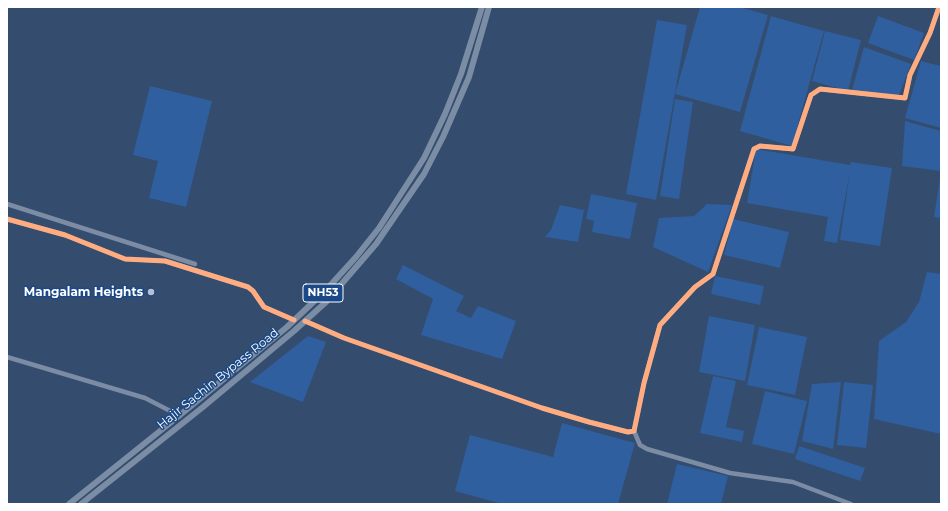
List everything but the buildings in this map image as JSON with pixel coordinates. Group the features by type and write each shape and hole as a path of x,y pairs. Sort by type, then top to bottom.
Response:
{"highway":[{"name":"NH53","path":"69,504 180,416 294,320 326,290 356,257 379,228 401,196 424,158 445,114 461,74 482,7"},
{"name":"Hajir Sachin Bypass Road","path":"81,504 202,407 305,321 349,276 376,244 424,174 443,137 469,77 489,7"}],"street":[{"path":"851,504 793,482 730,473 648,449 640,445 634,431 644,383 660,325 695,288 713,274 754,149 760,146 793,149 811,95 820,89 905,98 910,75 930,33 939,7"},
{"path":"7,204 195,264"},
{"path":"7,219 65,235 125,259 164,261 248,287 254,291 264,307 294,320"},
{"path":"305,321 344,338 542,408 596,424 628,432 634,431"},
{"path":"7,357 145,398 180,416"}],"shaded area":[{"path":"700,7 739,7 768,15 740,112 675,94"},
{"path":"771,16 824,31 792,146 740,131"},
{"path":"878,16 924,33 914,60 868,43"},
{"path":"657,20 687,25 656,200 626,194"},
{"path":"825,31 861,40 848,91 812,81"},
{"path":"864,47 911,64 899,95 852,90"},
{"path":"921,61 941,66 941,128 905,118"},
{"path":"150,86 212,101 186,207 149,198 158,161 133,155"},
{"path":"675,99 693,102 679,199 660,196"},
{"path":"905,121 941,131 941,171 902,166"},
{"path":"756,149 850,165 851,162 892,168 880,246 840,240 850,171 837,243 824,241 828,217 747,203"},
{"path":"941,172 941,218 934,217"},
{"path":"591,194 637,203 630,239 592,232 594,221 586,219"},
{"path":"707,204 732,205 708,272 653,247 659,218 694,216"},
{"path":"560,205 584,210 578,242 545,237 551,230"},
{"path":"733,219 789,232 780,268 724,255"},
{"path":"403,265 464,296 456,311 471,318 478,306 516,321 502,359 421,335 433,299 396,279"},
{"path":"927,272 941,274 941,434 874,419 879,341 906,322 919,302"},
{"path":"715,276 764,286 760,305 711,294"},
{"path":"709,316 755,325 745,381 699,372"},
{"path":"759,327 807,337 795,395 747,385"},
{"path":"308,336 326,342 303,402 250,382"},
{"path":"713,376 736,381 726,427 744,431 742,442 700,433"},
{"path":"841,382 833,449 802,441 812,384"},
{"path":"844,382 873,385 866,448 837,445"},
{"path":"765,391 807,401 794,454 752,444"},
{"path":"562,423 635,443 618,504 502,504 455,491 470,435 553,457"},
{"path":"799,446 865,468 860,481 795,459"},
{"path":"677,464 728,476 721,504 667,504"}],"cycle path":[{"path":"305,321 344,338 542,408 628,432 634,431 644,383 660,325 695,287 713,274 754,149 760,146 793,149 811,95 820,89 905,98 910,75 930,33 939,7"},
{"path":"7,219 65,235 125,259 165,261 248,287 253,291 264,307 294,320"}],"place":[{"name":"Mangalam Heights","path":"151,292"}]}
